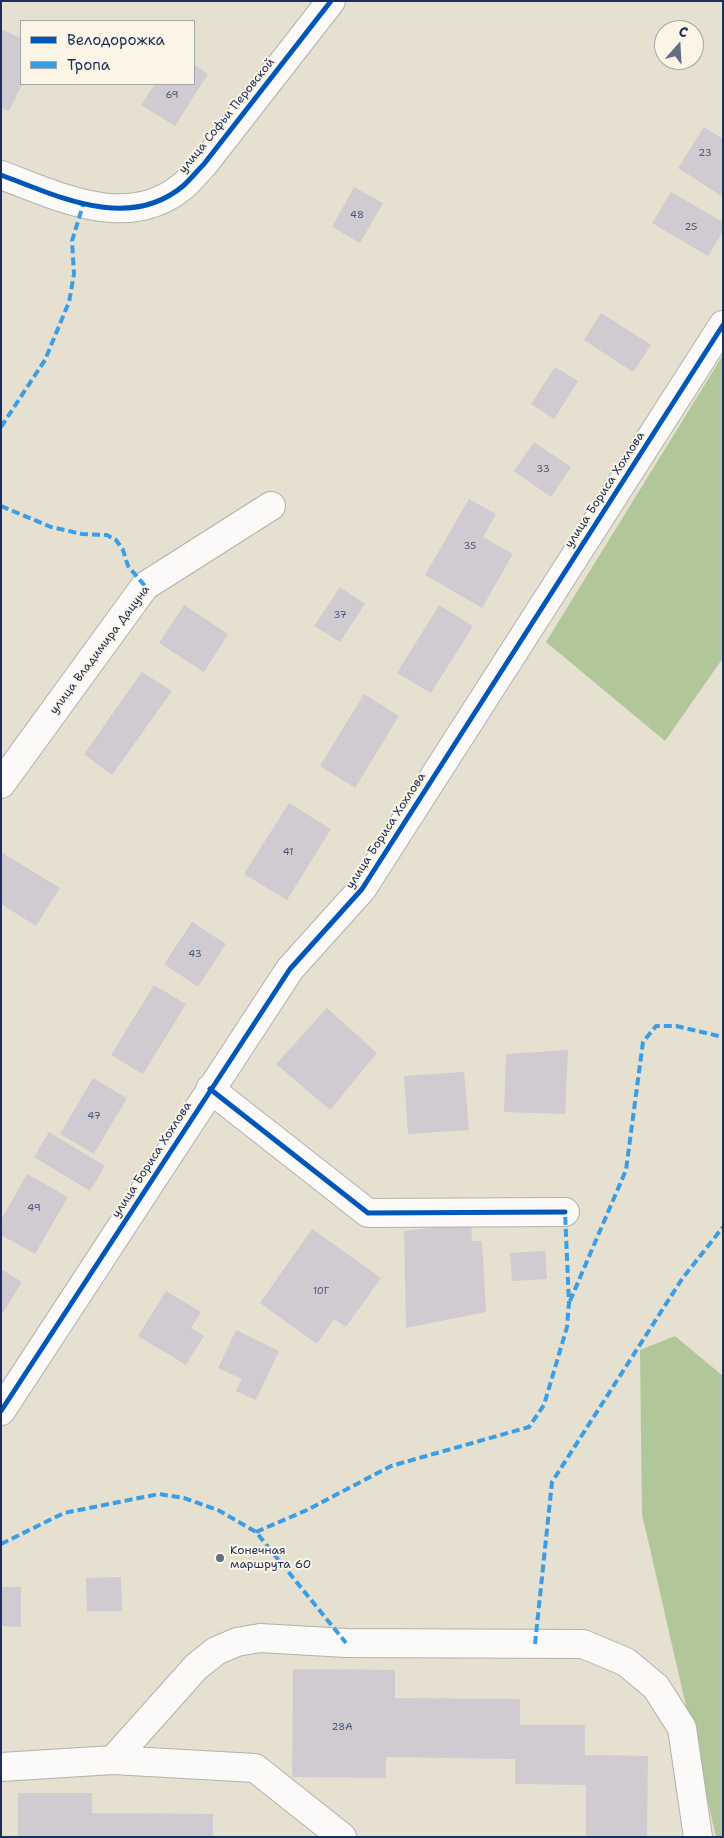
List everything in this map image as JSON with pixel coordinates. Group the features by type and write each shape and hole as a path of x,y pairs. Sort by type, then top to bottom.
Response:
{"street":[{"name":"улица Софьи Перовской","path":"1,175 83,205 116,209 154,202 182,187 204,164 331,1"},
{"name":"улица Бориса Хохлова","path":"1,1411 290,969 362,889 723,325"},
{"name":"улица Владимира Дацуна","path":"1,784 145,586 271,506"},
{"path":"210,1089 368,1213 565,1212"},
{"path":"113,1760 196,1668 216,1651 237,1642 260,1638 346,1643 583,1644 626,1662 656,1687 682,1728 698,1837"},
{"path":"1,1767 113,1760 255,1768 342,1837"}],"green space":[{"path":"723,355 723,658 665,741 546,642"},
{"path":"675,1336 723,1376 723,1837 716,1837 642,1514 640,1350"}],"building":[{"path":"1,29 20,38 20,85 22,85 9,111 1,108"},
{"path":"195,66 208,74 175,126 141,105 154,85 195,85"},
{"path":"704,127 723,139 723,197 678,168"},
{"path":"354,187 383,203 360,243 332,227"},
{"path":"671,192 723,222 723,231 708,256 652,223"},
{"path":"601,313 651,345 633,372 584,340"},
{"path":"555,367 578,381 554,419 531,404"},
{"path":"534,442 571,467 551,497 514,471"},
{"path":"469,499 496,514 483,537 513,554 482,608 425,575"},
{"path":"340,587 365,604 340,642 314,626"},
{"path":"184,605 228,634 204,672 159,643"},
{"path":"439,605 473,626 431,693 397,673"},
{"path":"142,672 172,691 112,775 84,754"},
{"path":"364,694 399,716 355,788 320,766"},
{"path":"289,803 331,829 287,900 244,874"},
{"path":"1,852 60,888 36,926 1,904"},
{"path":"192,922 226,944 198,987 164,964"},
{"path":"154,985 186,1004 143,1074 111,1055"},
{"path":"327,1008 377,1053 330,1110 276,1064"},
{"path":"568,1050 565,1114 504,1112 506,1054"},
{"path":"464,1072 469,1130 408,1134 404,1076"},
{"path":"93,1078 127,1098 94,1154 60,1134"},
{"path":"49,1132 105,1166 90,1191 34,1157"},
{"path":"27,1174 68,1197 35,1254 1,1235 1,1220"},
{"path":"471,1223 472,1241 482,1241 486,1312 406,1328 404,1231"},
{"path":"312,1229 381,1278 346,1327 334,1319 317,1344 260,1303"},
{"path":"545,1251 547,1279 512,1281 510,1253"},
{"path":"1,1269 22,1282 1,1316"},
{"path":"166,1291 201,1312 191,1328 204,1336 186,1365 138,1336"},
{"path":"236,1330 279,1351 256,1400 236,1391 242,1379 218,1368"},
{"path":"121,1577 122,1611 87,1611 86,1578"},
{"path":"1,1587 21,1587 21,1627 1,1626"},
{"path":"293,1669 395,1670 395,1698 520,1699 520,1725 585,1725 585,1755 648,1756 647,1837 586,1837 586,1785 515,1784 515,1759 386,1757 386,1778 292,1777"},
{"path":"18,1793 92,1793 92,1813 213,1814 213,1837 18,1837"}],"marked path":[{"path":"1,427 45,360 69,302 74,274 72,241 83,205"},
{"path":"1,506 51,527 82,534 107,535 116,540 123,550 128,566 145,586"},
{"path":"570,1301 626,1170 643,1042 656,1026 676,1026 723,1037"},
{"path":"256,1532 307,1510 391,1466 529,1427 544,1405 567,1327 569,1303 565,1212"},
{"path":"535,1644 552,1482 682,1279 723,1227"},
{"path":"1,1544 64,1513 159,1494 184,1498 218,1510 256,1532 346,1643"}],"cycle path":[{"path":"1,175 69,200 93,206 139,207 162,200 183,186 204,164 331,1"},
{"path":"1,1411 290,969 362,889 723,325"},
{"path":"210,1089 368,1213 565,1212"}],"place":[{"name":"Конечная маршрута 60","path":"220,1558"}]}
